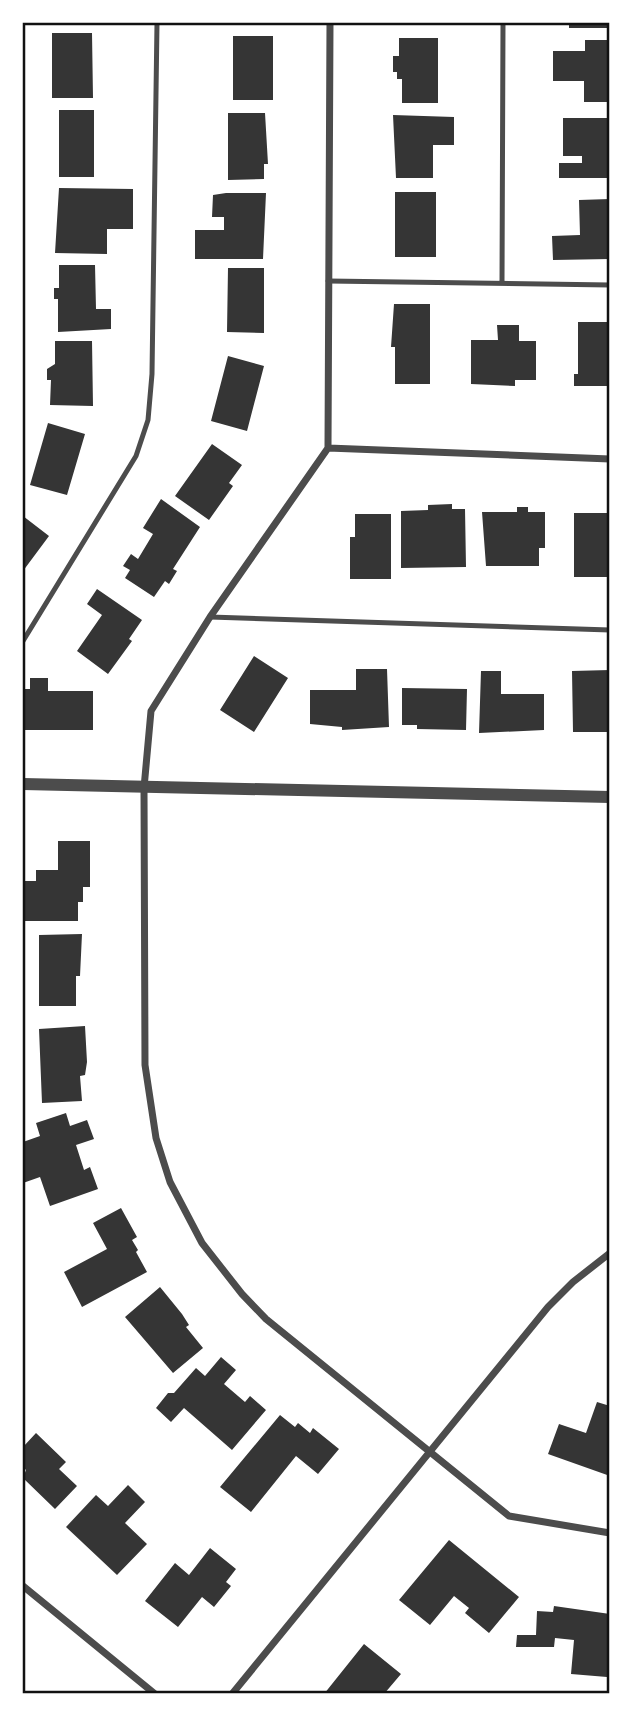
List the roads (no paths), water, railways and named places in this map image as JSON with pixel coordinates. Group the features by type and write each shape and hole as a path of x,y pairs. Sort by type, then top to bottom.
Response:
{"street":[{"path":"330,23 328,448 210,617 151,711 144,788 145,1065 150,1114 162,1162 202,1243 242,1294 266,1319 509,1516 610,1533"},
{"path":"328,448 610,459"},
{"path":"23,784 610,797"},
{"path":"232,1694 548,1307 573,1282 610,1253"},
{"path":"23,1586 155,1694"}],"lane":[{"path":"23,641 136,456 148,420 152,360 157,23"},
{"path":"502,283 503,23"},
{"path":"328,281 610,285"},
{"path":"210,617 610,630"}]}
